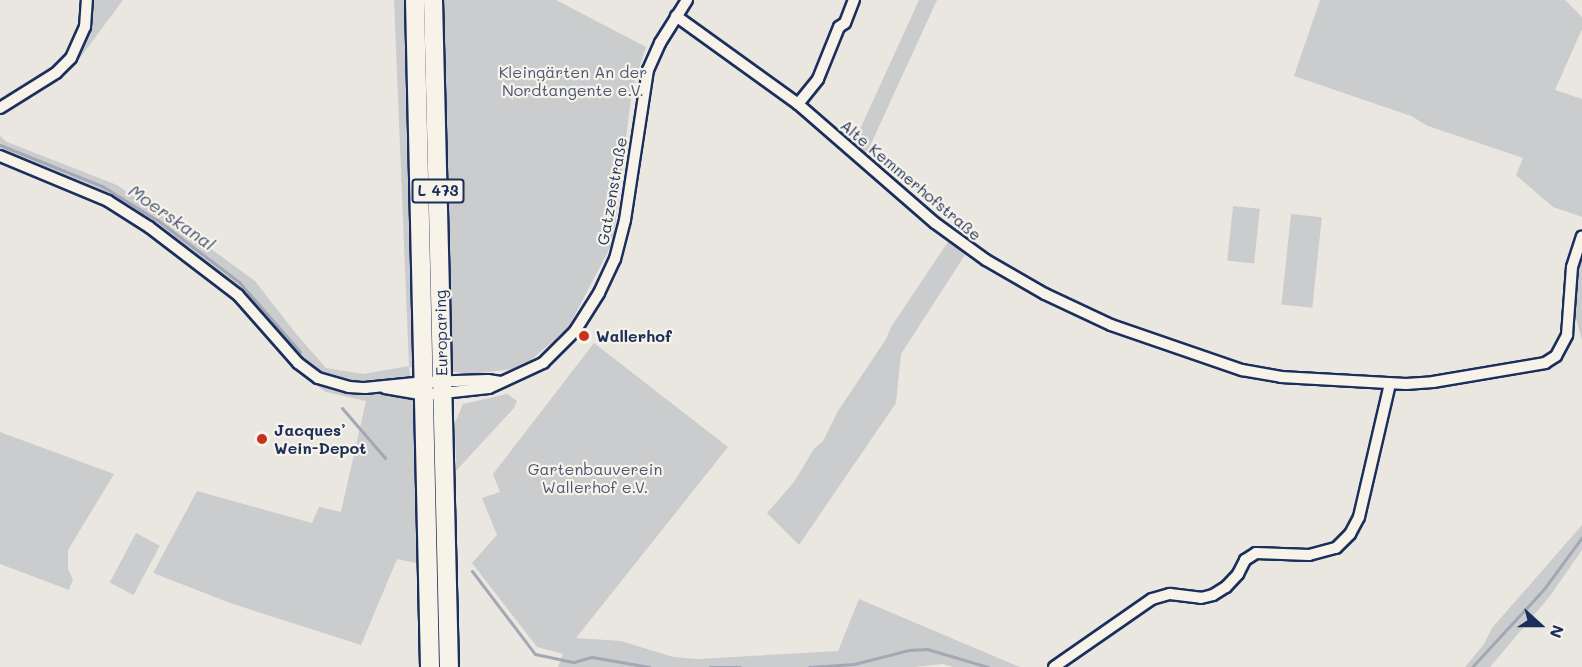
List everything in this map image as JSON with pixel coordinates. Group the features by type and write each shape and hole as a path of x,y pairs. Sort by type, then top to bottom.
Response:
{"main road":[{"name":"Europaring","path":"415,0 449,667"},
{"name":"Europaring","path":"430,667 434,389 433,0"}],"street":[{"path":"0,108 56,73 71,58 85,27 87,0"},
{"name":"Gatzenstraße","path":"0,156 108,201 149,226 238,295 298,363 318,378 349,387 489,388 534,368 559,349 581,321 611,268 625,220 648,70 660,43 687,0"},
{"path":"798,104 818,79 839,27 845,23 854,0"},
{"name":"Alte Kemmerhofstraße","path":"676,16 798,104 955,239 1023,282 1074,308 1142,337 1242,370 1281,377 1390,384 1433,382 1532,366 1552,360 1561,350 1567,335 1572,267 1582,237"},
{"path":"1054,667 1152,599 1170,594 1201,598 1214,595 1239,574 1245,560 1256,553 1309,555 1336,548 1350,534 1359,517 1390,384"}],"green space":[{"path":"83,0 123,0 77,62 71,51 82,25"},
{"name":"Kleingärten An der Nordtangente e.V.","path":"394,0 556,0 646,47 632,90 613,242 568,328 530,361 513,369 472,374 409,367 417,422 420,564 397,559 361,645 233,604 153,573 197,491 312,523 319,507 341,512 366,401 326,392 306,378 238,301 118,211 0,162 0,136 7,142 117,185 203,243 255,281 326,368 363,374 409,366"},
{"path":"919,0 937,0 865,157 856,147 860,142 856,138"},
{"path":"1320,0 1565,0 1582,17 1582,29 1555,90 1582,99 1582,217 1553,207 1516,175 1523,158 1428,126 1411,116 1294,76"},
{"path":"1233,206 1260,209 1254,264 1227,261"},
{"path":"1291,214 1322,217 1312,308 1281,305"},
{"path":"950,239 967,252 901,354 896,403 799,545 767,513 794,482 814,449 823,441 838,411"},
{"path":"1582,247 1582,341 1576,318 1573,317 1576,268"},
{"name":"Gartenbauverein Wallerhof e.V.","path":"594,343 728,447 576,638 621,641 673,657 698,659 838,651 859,599 1020,667 953,667 943,664 914,667 558,667 563,654 537,647 472,563 497,535 482,498 500,492 493,474"},
{"path":"507,394 517,401 514,408 456,471 455,423 463,404"},
{"path":"0,432 114,474 68,550 68,569 73,579 69,590 0,564"},
{"path":"1582,525 1582,550 1550,596 1490,667 1465,667 1484,644 1492,628"},
{"path":"136,533 160,546 134,595 110,582"}],"waterway":[{"name":"Moerskanal","path":"0,145 102,186 160,222 239,282 300,352"},
{"name":"Moerskanal","path":"342,408 385,458"},
{"name":"Moerskanal","path":"1472,667 1544,589 1582,537"},
{"name":"Moerskanal","path":"472,571 535,654 574,662 592,657 649,667"},
{"name":"Moerskanal","path":"809,667 854,664 909,650 927,649 988,667"},
{"name":"Moerskanal","path":"710,667 740,667"}],"place":[{"name":"Wallerhof","path":"584,336"},
{"name":"Jacques’ Wein-Depot","path":"262,439"}]}
